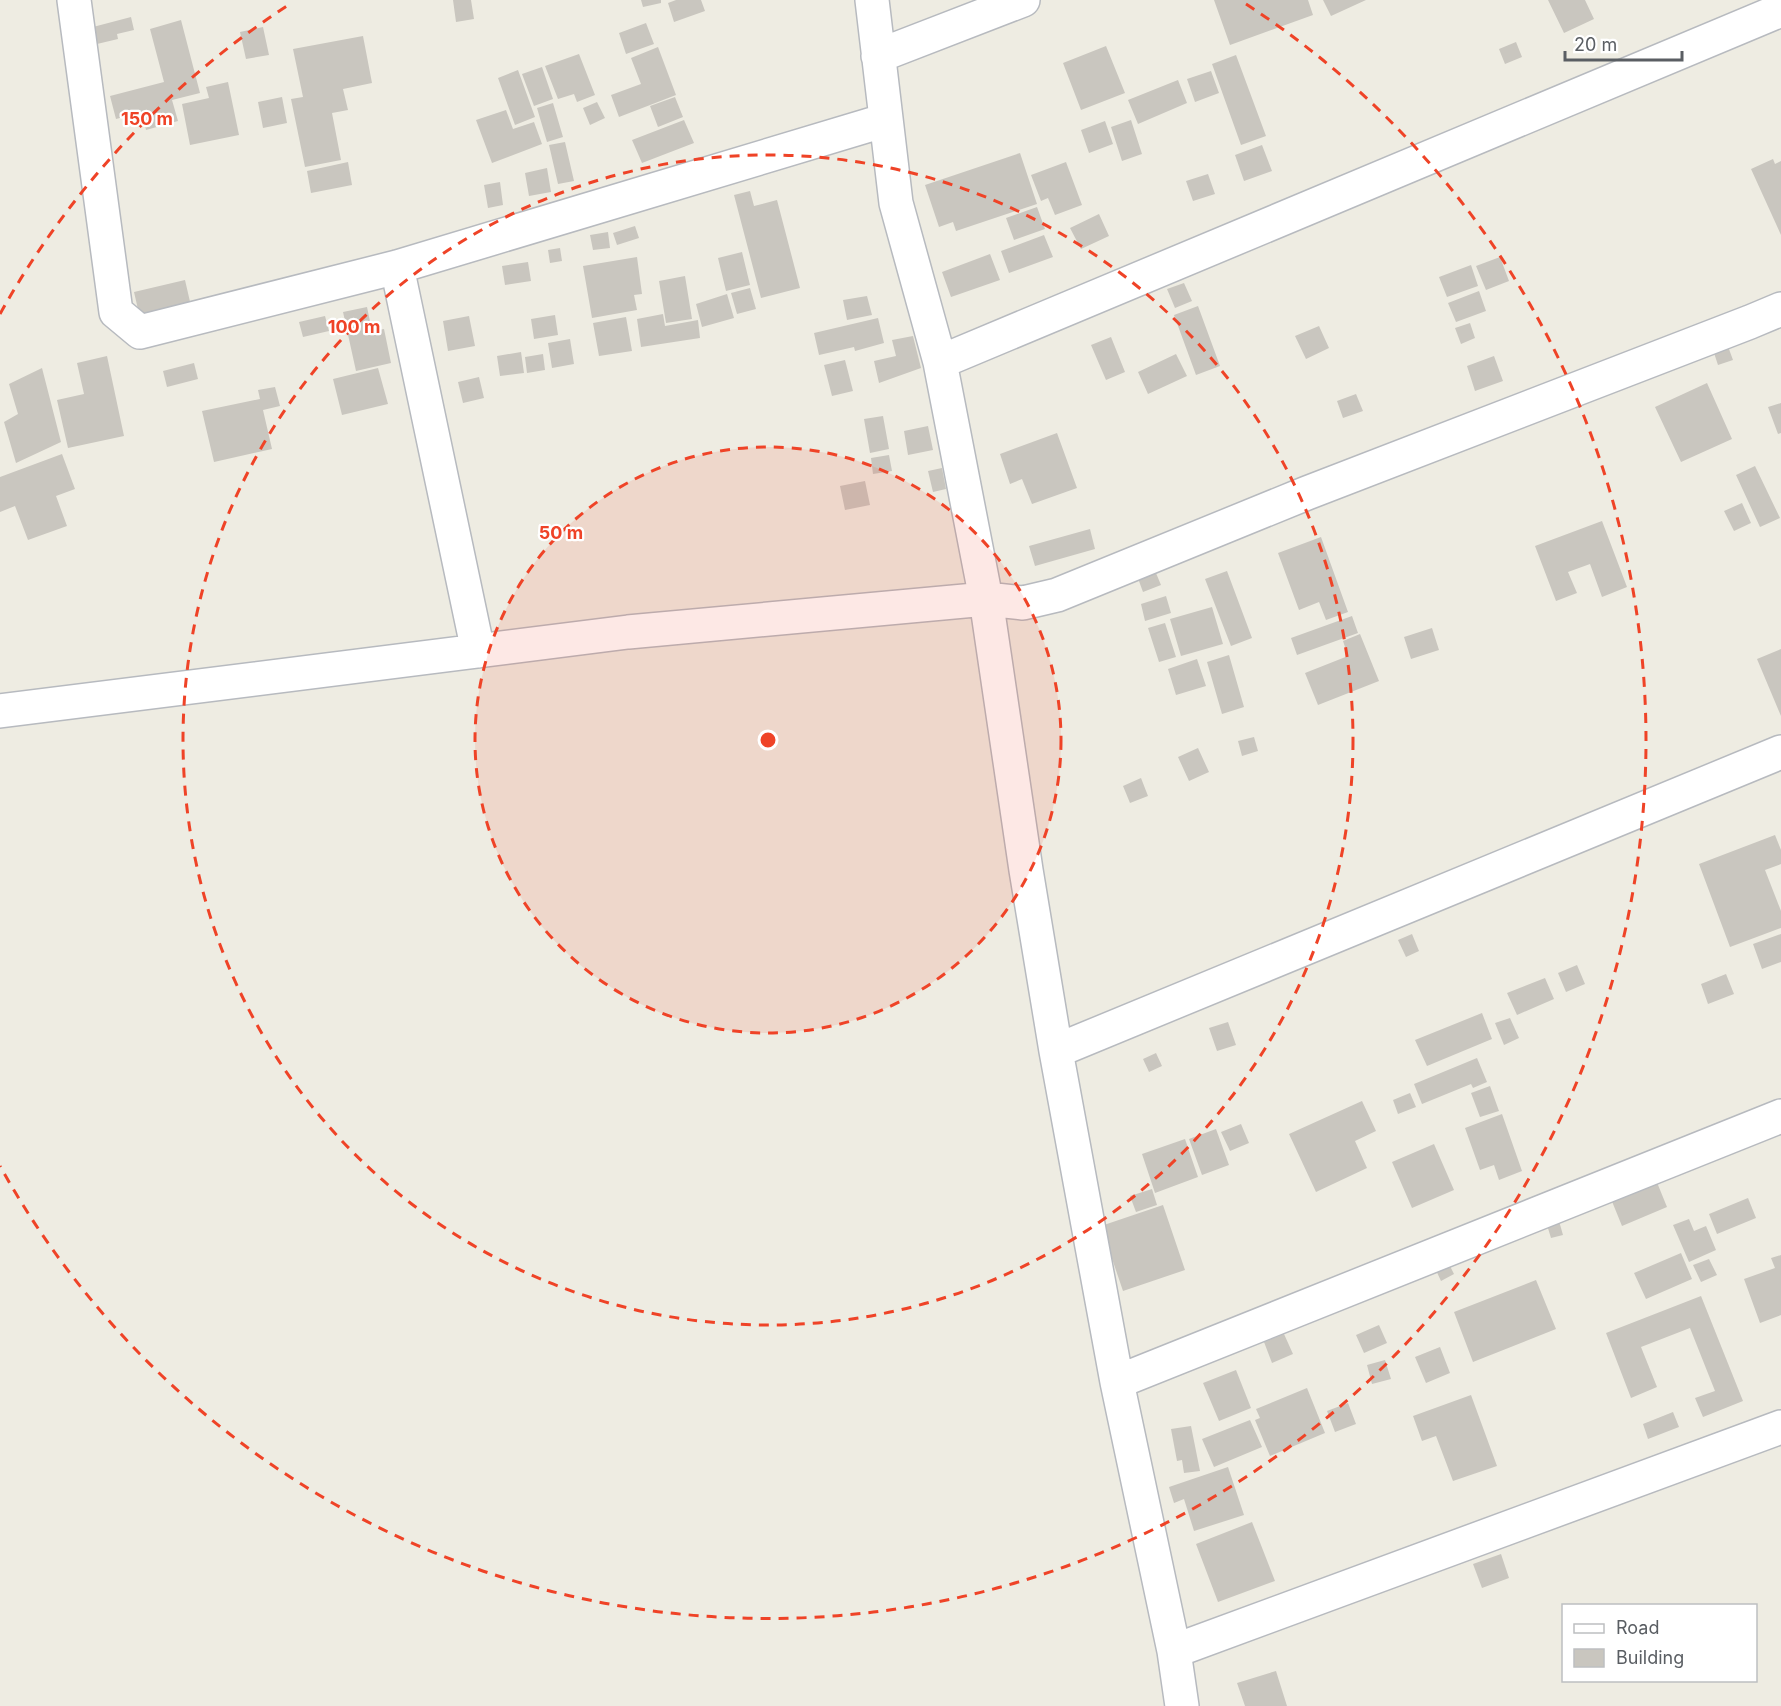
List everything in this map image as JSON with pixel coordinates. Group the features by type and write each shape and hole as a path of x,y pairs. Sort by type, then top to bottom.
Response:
{"street":[{"path":"74,0 116,312 140,332 397,267 886,120"},
{"path":"872,0 896,203 940,362 986,599 1026,870 1056,1051 1117,1382 1174,1651 1182,1706"},
{"path":"878,56 1023,0"},
{"path":"940,362 1781,10"},
{"path":"397,267 478,651"},
{"path":"0,711 628,632 986,599 1023,603 1057,595 1307,493 1781,309"},
{"path":"1056,1051 1781,752"},
{"path":"1117,1382 1781,1116"},
{"path":"1174,1651 1781,1427"}],"building":[{"path":"453,0 471,0 474,19 456,22"},
{"path":"641,0 661,0 661,3 643,7"},
{"path":"676,0 701,0 705,11 674,22 668,3"},
{"path":"1214,0 1308,0 1313,15 1230,45"},
{"path":"1323,0 1366,0 1331,16"},
{"path":"1548,0 1585,0 1594,19 1564,33"},
{"path":"131,17 134,30 117,34 118,39 97,44 93,27"},
{"path":"181,20 200,93 172,100 178,121 146,130 142,112 116,119 110,96 164,82 150,29"},
{"path":"646,23 654,44 626,54 619,33"},
{"path":"263,27 269,55 246,59 240,32"},
{"path":"363,36 372,83 343,89 348,110 332,113 341,160 305,167 291,99 303,97 293,49"},
{"path":"1516,42 1522,57 1505,64 1499,49"},
{"path":"1106,46 1125,93 1081,110 1063,63"},
{"path":"658,47 676,95 619,117 611,95 641,84 631,58"},
{"path":"579,54 595,95 577,102 574,94 558,99 545,66"},
{"path":"1236,55 1266,136 1241,145 1212,64"},
{"path":"542,67 553,99 534,106 522,74"},
{"path":"518,70 535,117 515,125 498,78"},
{"path":"1211,71 1219,93 1195,102 1187,79"},
{"path":"1178,80 1187,103 1138,124 1128,100"},
{"path":"228,82 239,135 190,145 182,104 209,98 206,87"},
{"path":"282,97 287,123 263,128 258,102"},
{"path":"675,97 683,117 658,127 650,106"},
{"path":"597,102 605,118 590,125 583,108"},
{"path":"553,103 563,137 547,142 537,108"},
{"path":"506,110 513,129 534,122 542,144 492,163 476,120"},
{"path":"684,120 694,143 642,163 632,140"},
{"path":"1131,120 1142,154 1122,161 1111,127"},
{"path":"1105,121 1113,144 1089,153 1081,130"},
{"path":"565,142 574,181 558,184 549,145"},
{"path":"1262,145 1272,171 1244,181 1235,155"},
{"path":"1020,153 1037,204 956,231 953,222 939,227 925,185"},
{"path":"1773,159 1775,164 1781,161 1781,235 1751,169"},
{"path":"348,162 352,185 311,193 307,171"},
{"path":"1066,162 1082,205 1055,215 1048,198 1041,201 1031,175"},
{"path":"547,168 551,192 529,196 525,173"},
{"path":"1208,174 1215,194 1193,201 1186,181"},
{"path":"500,182 503,205 488,208 484,185"},
{"path":"750,191 754,206 777,200 800,288 761,298 734,195"},
{"path":"1037,207 1045,229 1014,240 1006,218"},
{"path":"1099,214 1109,236 1081,249 1070,228"},
{"path":"635,226 639,238 617,245 613,233"},
{"path":"608,232 610,248 593,250 590,235"},
{"path":"1044,235 1053,257 1009,273 1001,251"},
{"path":"560,248 562,261 550,263 548,250"},
{"path":"742,252 750,285 726,291 718,258"},
{"path":"990,254 1000,280 951,297 942,272"},
{"path":"637,257 642,294 634,295 637,310 592,318 583,266"},
{"path":"1500,257 1509,281 1486,290 1476,266"},
{"path":"528,262 531,281 505,285 502,266"},
{"path":"1471,265 1478,286 1447,297 1439,277"},
{"path":"685,276 692,319 666,323 659,281"},
{"path":"185,280 191,306 140,318 134,292"},
{"path":"1184,283 1192,301 1175,308 1167,289"},
{"path":"750,288 756,309 737,314 731,293"},
{"path":"1479,291 1486,311 1456,322 1448,303"},
{"path":"727,294 734,318 702,327 696,304"},
{"path":"867,296 872,315 847,320 843,300"},
{"path":"1198,306 1220,366 1196,375 1174,315"},
{"path":"367,307 372,331 384,329 391,363 356,371 343,312"},
{"path":"663,314 665,326 698,320 700,338 641,347 637,319"},
{"path":"555,315 558,335 534,339 531,319"},
{"path":"325,316 329,331 303,337 299,322"},
{"path":"469,316 475,346 448,351 443,321"},
{"path":"626,317 632,351 599,356 593,323"},
{"path":"878,318 884,343 855,351 854,347 819,355 814,333"},
{"path":"1470,323 1475,338 1461,344 1455,328"},
{"path":"1319,326 1329,348 1306,359 1295,336"},
{"path":"913,336 921,368 879,383 874,361 896,356 892,340"},
{"path":"1111,337 1125,372 1106,380 1091,345"},
{"path":"570,339 574,364 552,368 548,343"},
{"path":"1726,341 1733,360 1718,365 1712,347"},
{"path":"521,352 524,373 500,376 497,356"},
{"path":"543,354 545,370 527,373 525,357"},
{"path":"1176,354 1187,376 1148,394 1138,372"},
{"path":"107,356 124,436 68,448 57,400 84,394 77,363"},
{"path":"1494,356 1503,381 1475,391 1467,366"},
{"path":"845,360 853,391 832,396 824,365"},
{"path":"194,363 198,379 167,387 163,371"},
{"path":"42,368 61,442 16,463 4,422 18,414 9,384"},
{"path":"378,368 388,404 342,415 333,379"},
{"path":"479,377 484,398 463,403 458,382"},
{"path":"1707,383 1732,439 1681,462 1655,407"},
{"path":"275,387 280,406 263,410 272,449 214,462 202,411 260,399 258,390"},
{"path":"1356,394 1363,411 1343,418 1337,401"},
{"path":"1781,403 1781,433 1778,434 1768,407"},
{"path":"883,416 889,449 870,453 864,419"},
{"path":"928,426 933,450 908,455 904,431"},
{"path":"1057,433 1077,488 1032,504 1022,479 1010,484 1000,454"},
{"path":"62,454 75,489 56,496 67,526 28,540 15,506 0,512 0,477"},
{"path":"889,455 892,471 873,474 871,458"},
{"path":"1755,466 1780,518 1760,527 1736,475"},
{"path":"942,468 946,489 933,492 928,471"},
{"path":"865,481 870,505 845,510 840,486"},
{"path":"1742,503 1751,523 1734,531 1724,511"},
{"path":"1602,521 1627,587 1602,597 1590,564 1568,572 1577,593 1556,601 1535,546"},
{"path":"1090,529 1095,549 1035,566 1029,546"},
{"path":"1321,537 1348,612 1326,620 1319,602 1299,610 1278,553"},
{"path":"1153,566 1161,585 1143,592 1136,573"},
{"path":"1227,571 1252,638 1231,646 1205,579"},
{"path":"1166,596 1171,613 1145,621 1141,604"},
{"path":"1212,607 1223,644 1181,656 1170,619"},
{"path":"1352,616 1358,633 1297,655 1291,638"},
{"path":"1165,623 1176,657 1159,662 1148,628"},
{"path":"1432,628 1439,650 1411,659 1404,637"},
{"path":"1360,634 1379,681 1318,705 1305,673 1348,656 1343,641"},
{"path":"1781,649 1781,716 1757,659"},
{"path":"1229,655 1244,707 1222,714 1207,662"},
{"path":"1197,659 1206,686 1176,695 1168,669"},
{"path":"1254,737 1258,751 1242,756 1238,741"},
{"path":"1198,748 1209,772 1189,781 1178,757"},
{"path":"1141,778 1148,796 1130,803 1123,786"},
{"path":"1775,835 1781,850 1781,864 1765,870 1781,911 1781,928 1730,947 1699,864"},
{"path":"1412,934 1419,951 1406,957 1398,940"},
{"path":"1781,934 1781,962 1762,969 1753,944"},
{"path":"1577,965 1585,984 1566,992 1558,973"},
{"path":"1726,974 1734,994 1708,1004 1701,984"},
{"path":"1545,978 1554,999 1517,1015 1507,993"},
{"path":"1482,1013 1492,1039 1427,1066 1415,1040"},
{"path":"1510,1018 1519,1038 1504,1045 1495,1023"},
{"path":"1228,1022 1236,1045 1217,1051 1209,1028"},
{"path":"1156,1053 1162,1066 1149,1072 1143,1059"},
{"path":"1477,1058 1487,1082 1473,1088 1471,1084 1422,1104 1414,1084"},
{"path":"1490,1086 1499,1111 1480,1117 1471,1093"},
{"path":"1410,1093 1416,1107 1398,1114 1393,1100"},
{"path":"1362,1101 1376,1131 1355,1141 1367,1168 1316,1192 1289,1134"},
{"path":"1502,1114 1522,1171 1499,1180 1494,1165 1480,1170 1465,1128"},
{"path":"1241,1124 1249,1143 1230,1151 1221,1132"},
{"path":"1216,1129 1229,1165 1202,1175 1189,1139"},
{"path":"1185,1139 1198,1177 1155,1193 1142,1154"},
{"path":"1434,1144 1454,1190 1412,1208 1392,1162"},
{"path":"1656,1180 1667,1207 1622,1226 1611,1199"},
{"path":"1152,1189 1157,1205 1136,1212 1130,1196"},
{"path":"1748,1198 1756,1218 1717,1234 1709,1214"},
{"path":"1163,1205 1185,1270 1123,1291 1101,1226"},
{"path":"1689,1219 1694,1231 1706,1226 1716,1250 1689,1262 1673,1225"},
{"path":"1559,1221 1563,1235 1551,1238 1547,1225"},
{"path":"1681,1253 1692,1279 1646,1299 1634,1273"},
{"path":"1781,1255 1781,1315 1760,1323 1744,1279 1775,1268 1771,1258"},
{"path":"1709,1259 1717,1275 1701,1282 1693,1265"},
{"path":"1447,1260 1454,1274 1441,1281 1434,1266"},
{"path":"1536,1280 1556,1329 1473,1362 1454,1312"},
{"path":"1701,1296 1743,1401 1703,1417 1695,1398 1715,1391 1690,1328 1641,1347 1657,1387 1631,1398 1606,1333"},
{"path":"1379,1325 1387,1343 1364,1353 1356,1335"},
{"path":"1284,1334 1293,1354 1272,1363 1264,1342"},
{"path":"1440,1347 1450,1373 1426,1383 1415,1357"},
{"path":"1385,1360 1391,1379 1372,1384 1367,1365"},
{"path":"1236,1370 1251,1408 1219,1421 1203,1383"},
{"path":"1307,1388 1325,1433 1270,1456 1255,1420 1260,1418 1256,1409"},
{"path":"1471,1395 1497,1466 1453,1481 1436,1436 1422,1441 1413,1416"},
{"path":"1348,1403 1356,1424 1335,1432 1327,1411"},
{"path":"1673,1412 1679,1427 1648,1439 1643,1424"},
{"path":"1250,1420 1262,1447 1214,1467 1202,1439"},
{"path":"1191,1426 1200,1471 1184,1473 1182,1460 1177,1461 1171,1429"},
{"path":"1228,1467 1244,1515 1194,1531 1184,1499 1174,1503 1169,1487"},
{"path":"1252,1522 1275,1581 1218,1602 1196,1544"},
{"path":"1501,1554 1509,1578 1482,1588 1473,1564"},
{"path":"1276,1671 1287,1706 1245,1706 1237,1683"}]}
